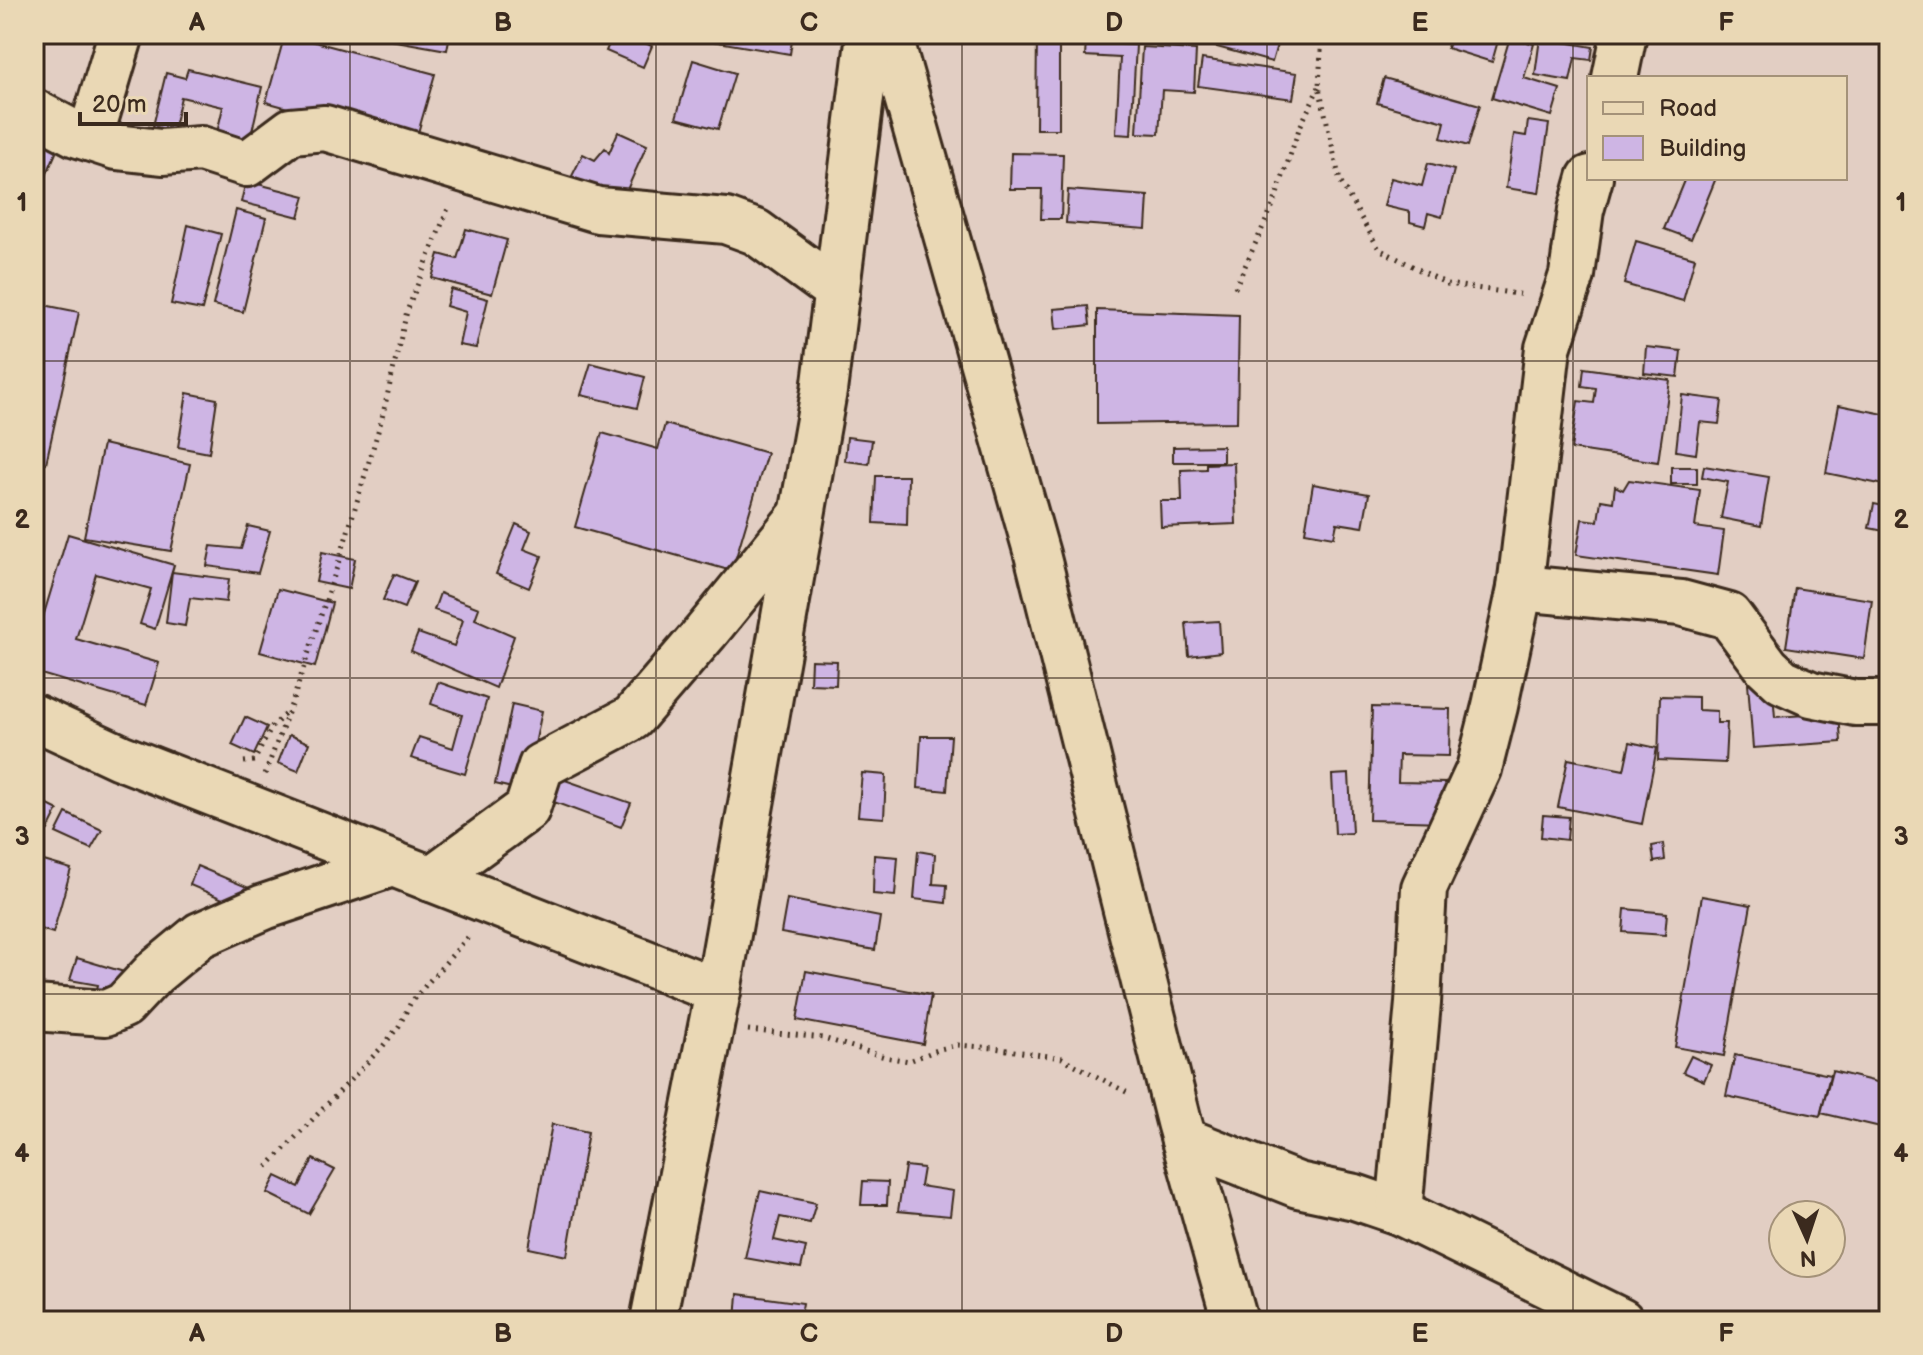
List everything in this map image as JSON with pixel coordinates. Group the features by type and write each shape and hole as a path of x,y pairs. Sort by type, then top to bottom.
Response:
{"street":[{"path":"90,138 121,34"},
{"path":"653,1321 715,1008 824,391 869,34"},
{"path":"889,34 1037,554 1182,1131 1235,1321"},
{"path":"1615,76 1624,34"},
{"path":"34,112 116,147 162,152 201,149 247,164 291,131 325,128 598,210 726,221 756,232 837,291"},
{"path":"1399,1212 1418,1003 1424,888 1479,769 1495,706 1520,588 1548,348 1572,275 1581,210 1589,180"},
{"path":"34,1008 106,1013 124,1005 154,973 200,935 264,907 412,872 527,809 541,766 632,718 801,515"},
{"path":"1520,588 1681,603 1729,616 1767,667 1782,681 1811,694 1855,703 1889,703"},
{"path":"34,717 120,757 494,903 715,1008"},
{"path":"1182,1131 1298,1185 1355,1197 1399,1212 1621,1321"}],"path":[{"path":"1322,34 1319,86 1340,181 1379,249 1447,284 1521,295 1566,294"},
{"path":"1235,288 1274,203 1299,129 1319,86"},
{"path":"251,809 294,697 340,558 382,418 407,311 453,198 460,167"},
{"path":"240,762 254,761 272,727 286,713 294,697"},
{"path":"267,1167 383,1046 399,1026 411,1002 463,945 494,903"},
{"path":"715,1008 885,1057 909,1061 958,1045 1062,1058 1182,1131"}],"building":[{"path":"285,34 435,74 415,143 266,102"},
{"path":"380,34 450,34 447,50 379,38"},
{"path":"613,34 624,34 652,46 643,67 606,51"},
{"path":"641,34 668,34 665,42"},
{"path":"701,34 793,34 790,54 700,39"},
{"path":"1037,34 1059,34 1059,129 1036,129"},
{"path":"1123,34 1146,34 1144,40"},
{"path":"1185,34 1280,34 1272,62 1184,38"},
{"path":"1451,34 1499,37 1492,62 1447,48"},
{"path":"1510,37 1534,44 1524,78 1560,89 1552,116 1492,98"},
{"path":"1540,38 1593,47 1591,60 1575,58 1570,81 1535,75"},
{"path":"1086,42 1136,45 1131,135 1116,134 1120,58 1085,56"},
{"path":"1142,47 1196,50 1194,92 1162,90 1159,134 1137,133"},
{"path":"1202,59 1297,73 1293,99 1198,86"},
{"path":"693,60 735,73 718,129 676,118"},
{"path":"188,69 262,87 246,158 213,150 223,107 181,97 173,131 153,126 166,73 185,78"},
{"path":"1384,78 1480,105 1468,146 1441,138 1445,122 1377,103"},
{"path":"1528,121 1549,124 1539,193 1506,188 1514,134 1526,136"},
{"path":"618,132 647,145 622,201 571,178 583,154 595,160 605,148 609,153"},
{"path":"34,139 58,148 42,185 34,181"},
{"path":"1011,153 1063,154 1061,219 1041,219 1042,189 1010,189"},
{"path":"1428,163 1454,170 1442,217 1428,213 1425,226 1410,222 1410,212 1384,206 1391,178 1422,186"},
{"path":"1684,180 1715,180 1691,239 1664,229"},
{"path":"246,181 305,196 299,217 241,202"},
{"path":"1068,190 1148,196 1146,229 1066,223"},
{"path":"34,205 42,208 34,227"},
{"path":"236,210 266,218 243,312 213,305"},
{"path":"188,225 221,234 202,310 171,304"},
{"path":"466,229 507,240 492,294 432,278 439,254 457,259"},
{"path":"1636,241 1695,258 1683,301 1624,284"},
{"path":"451,289 488,299 476,348 459,345 466,312 446,306"},
{"path":"34,303 79,312 46,463 34,461"},
{"path":"1088,306 1090,325 1056,329 1054,309"},
{"path":"1097,310 1239,315 1237,422 1097,424"},
{"path":"1646,347 1681,351 1678,377 1644,373"},
{"path":"591,363 645,377 637,408 581,395"},
{"path":"1584,368 1670,380 1658,462 1571,449 1578,401 1594,403 1596,388 1582,386"},
{"path":"187,393 217,399 209,453 178,447"},
{"path":"1682,395 1722,400 1719,424 1700,422 1696,454 1676,451"},
{"path":"1839,405 1889,415 1889,486 1826,473"},
{"path":"665,424 767,453 732,571 575,527 602,433 658,449"},
{"path":"847,437 872,440 869,464 845,461"},
{"path":"103,444 190,464 171,551 84,537"},
{"path":"1223,446 1223,462 1173,462 1173,447"},
{"path":"1234,463 1236,524 1161,527 1160,501 1182,501 1181,470 1206,469 1206,464"},
{"path":"1704,466 1769,477 1761,526 1721,518 1728,482 1702,477"},
{"path":"1671,467 1697,467 1697,484 1671,484"},
{"path":"876,476 908,476 907,525 874,523"},
{"path":"1629,480 1700,490 1695,527 1724,531 1718,575 1576,555 1582,519 1598,521 1601,500 1613,502 1615,486 1623,490"},
{"path":"1313,484 1369,494 1363,527 1337,523 1334,537 1305,532"},
{"path":"1874,504 1889,507 1889,532 1869,528"},
{"path":"516,524 531,531 524,549 542,556 529,588 496,574"},
{"path":"248,526 270,531 258,573 207,566 211,546 241,549"},
{"path":"68,534 174,565 155,629 140,624 151,589 96,574 76,639 159,663 146,705 34,672 34,647"},
{"path":"322,552 355,559 349,589 316,582"},
{"path":"172,572 229,579 226,602 190,598 185,626 166,623"},
{"path":"394,574 415,582 404,608 383,600"},
{"path":"1795,588 1872,600 1864,659 1786,647"},
{"path":"278,589 332,603 315,667 260,652"},
{"path":"440,593 479,608 475,619 514,636 496,688 411,651 418,633 454,646 463,620 434,610"},
{"path":"1219,621 1221,652 1189,656 1186,623"},
{"path":"811,660 837,661 836,685 810,684"},
{"path":"1772,681 1775,717 1839,713 1841,742 1753,748 1748,683"},
{"path":"438,682 487,699 465,774 411,758 419,737 453,748 462,715 431,704"},
{"path":"1660,696 1698,697 1698,710 1717,711 1717,723 1727,723 1725,763 1658,760"},
{"path":"512,704 542,711 525,791 495,784"},
{"path":"1372,707 1450,709 1449,756 1399,755 1398,782 1447,783 1446,822 1369,820"},
{"path":"245,717 267,727 254,755 232,745"},
{"path":"289,735 309,743 298,771 278,763"},
{"path":"921,736 951,736 947,791 918,788"},
{"path":"1630,742 1657,748 1642,824 1558,807 1568,759 1624,770"},
{"path":"545,773 631,803 621,827 535,795"},
{"path":"862,773 886,775 884,818 858,816"},
{"path":"1349,774 1352,833 1335,834 1332,775"},
{"path":"34,798 58,810 48,830 34,823"},
{"path":"66,813 102,830 91,849 56,833"},
{"path":"1543,815 1569,817 1567,840 1541,837"},
{"path":"34,841 43,845 37,859 71,869 53,933 34,927"},
{"path":"1663,844 1665,860 1654,862 1652,846"},
{"path":"918,851 935,854 933,884 947,885 946,903 914,899"},
{"path":"874,855 898,857 895,896 873,894"},
{"path":"197,866 294,907 286,926 190,885"},
{"path":"1702,896 1751,905 1724,1056 1675,1047"},
{"path":"787,899 880,917 875,950 781,933"},
{"path":"1625,909 1667,913 1665,935 1623,932"},
{"path":"77,958 124,972 113,1004 94,1000 98,985 70,980"},
{"path":"806,971 931,995 923,1044 797,1020"},
{"path":"1735,1055 1830,1075 1820,1116 1726,1096"},
{"path":"1691,1056 1711,1065 1704,1081 1683,1072"},
{"path":"1832,1071 1889,1085 1889,1129 1821,1113"},
{"path":"552,1124 588,1132 567,1256 529,1248"},
{"path":"313,1159 335,1170 309,1214 267,1193 276,1176 299,1187"},
{"path":"905,1166 923,1168 920,1186 953,1191 950,1216 898,1211"},
{"path":"863,1181 888,1182 887,1205 861,1205"},
{"path":"760,1191 816,1203 810,1223 780,1217 774,1240 806,1247 801,1268 745,1258"},
{"path":"738,1294 803,1303 800,1321 759,1318 758,1321 736,1321"}]}
